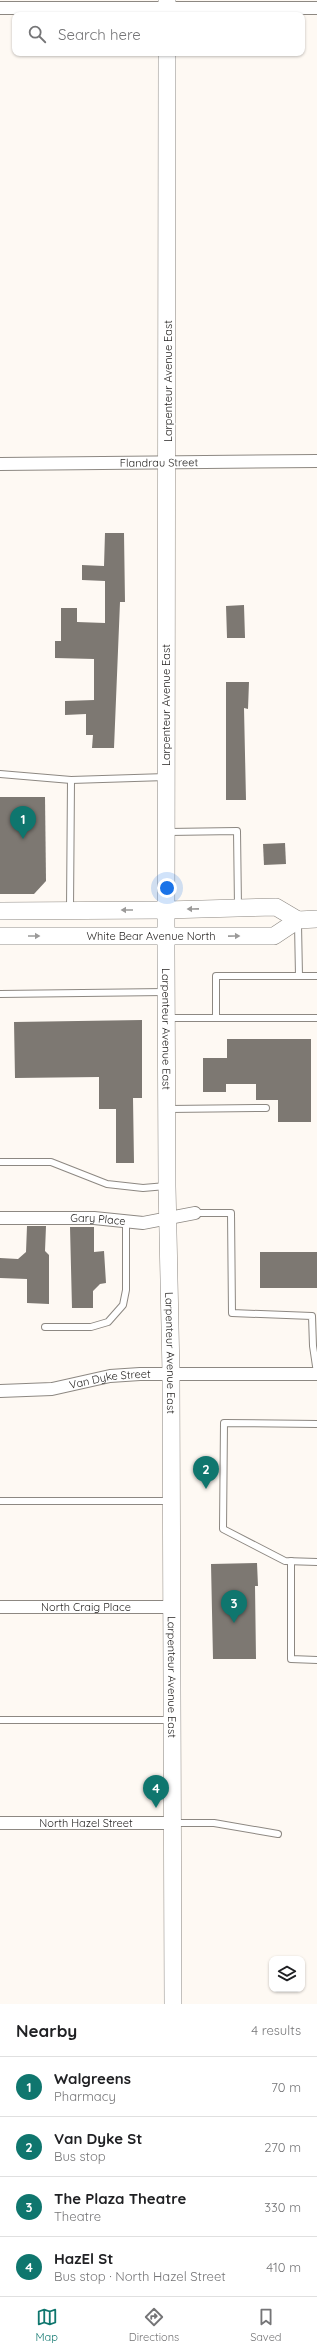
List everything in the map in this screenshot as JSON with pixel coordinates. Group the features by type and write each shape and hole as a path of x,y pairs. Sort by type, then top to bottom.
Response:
{"street":[{"path":"0,8 112,4 167,8 213,4 317,8"},
{"name":"Larpenteur Avenue East","path":"167,56 168,462 166,910 167,1186 171,1373 173,2004"},
{"name":"Flandrau Street","path":"0,464 317,461"},
{"path":"0,911 166,910 276,906 298,920 317,919"},
{"name":"White Bear Avenue North","path":"0,936 274,936 298,920"},
{"name":"Gary Place","path":"0,1218 94,1218 143,1223 195,1213"},
{"name":"Van Dyke Street","path":"0,1391 52,1389 110,1376 171,1373 317,1373"},
{"name":"North Craig Place","path":"0,1607 172,1607"},
{"name":"North Hazel Street","path":"0,1823 172,1823"}],"lane":[{"path":"0,774 70,780 166,777"},
{"path":"70,780 70,910"},
{"path":"166,832 237,831 238,908"},
{"path":"298,920 299,976"},
{"path":"216,1018 216,976 317,976"},
{"path":"0,994 167,992"},
{"path":"167,1018 317,1018"},
{"path":"167,1109 266,1108"},
{"path":"0,1162 52,1162 107,1184 143,1188 167,1186"},
{"path":"195,1213 231,1213 232,1313 312,1316 313,1346 317,1373"},
{"path":"45,1328 91,1328 108,1322 123,1305 126,1290 126,1221"},
{"path":"317,1424 224,1422 223,1529 285,1561 317,1562"},
{"path":"0,1501 171,1501"},
{"path":"291,1561 291,1659 317,1660"},
{"path":"0,1720 171,1720"},
{"path":"172,1823 214,1823 278,1834"}],"building":[{"path":"105,533 124,533 125,602 120,602 114,748 92,748 93,735 86,735 86,714 65,715 65,701 94,700 94,659 55,658 55,641 61,641 61,608 77,608 77,622 105,623 105,581 82,580 82,565 104,566"},
{"path":"244,605 245,638 227,638 226,606"},
{"path":"226,682 249,682 248,709 244,708 246,800 226,800"},
{"path":"0,797 45,797 46,881 34,894 0,894"},
{"path":"285,843 286,864 264,865 263,844"},
{"path":"142,1020 142,1098 133,1098 134,1163 116,1163 116,1109 99,1109 99,1077 15,1078 14,1022"},
{"path":"227,1039 311,1039 311,1122 278,1122 278,1100 256,1100 256,1084 226,1084 226,1092 203,1092 203,1058 227,1058"},
{"path":"27,1226 46,1226 45,1251 49,1255 49,1304 27,1303 27,1279 0,1278 0,1258 18,1259 26,1252"},
{"path":"70,1227 94,1227 94,1252 104,1251 106,1283 100,1284 93,1291 93,1308 72,1308"},
{"path":"260,1252 317,1252 317,1288 260,1288"},
{"path":"257,1563 258,1586 255,1586 256,1659 213,1659 211,1564"}],"place":[{"name":"Walgreens","path":"23,839"},
{"name":"Van Dyke St","path":"206,1489"},
{"name":"The Plaza Theatre","path":"234,1623"},
{"name":"HazEl St","path":"156,1808"}]}
